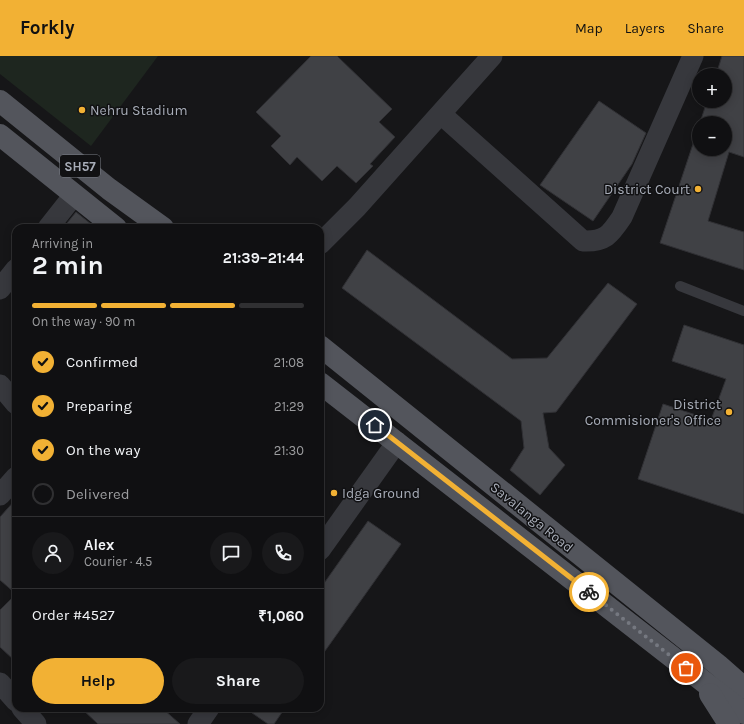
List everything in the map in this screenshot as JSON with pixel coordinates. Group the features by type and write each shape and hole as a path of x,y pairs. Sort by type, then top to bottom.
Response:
{"main road":[{"name":"SH57","path":"0,101 109,189 157,224"},
{"name":"SH57","path":"0,135 111,224"},
{"name":"Savalanga Road","path":"324,349 712,660 744,688"},
{"name":"Savalanga Road","path":"324,386 744,713"},
{"path":"698,678 721,710 728,724"}],"street":[{"path":"324,240 357,207 492,56"},
{"path":"441,114 582,241 597,241 610,234 622,217 693,56"},
{"path":"51,224 74,195"},
{"path":"0,289 12,274"},
{"path":"0,385 12,399"},
{"path":"324,544 397,442"},
{"path":"0,495 12,482"},
{"path":"26,712 36,724"},
{"path":"198,724 206,712"}],"lane":[{"path":"680,286 744,311"}],"shaded area":[{"name":"Nehru Stadium","path":"0,56 158,56 91,146 0,74"}],"building":[{"path":"311,56 337,56 392,109 379,122 395,137 370,164 373,166 356,183 337,166 322,181 297,157 290,165 271,146 281,136 256,112"},
{"name":"District Court","path":"722,56 744,56 744,157 732,153 732,116 702,116 705,108 732,108 732,68 718,68"},
{"path":"599,101 646,133 632,164 593,221 540,185"},
{"name":"District Court","path":"692,147 692,156 728,156 708,221 744,232 744,270 660,243"},
{"path":"76,212 91,224 66,224"},
{"path":"367,250 512,359 547,358 608,283 637,304 556,412 543,413 549,448 565,465 540,495 510,470 524,448 521,421 342,288"},
{"name":"District Commisioner's Office","path":"684,325 744,345 744,514 638,479 663,404 711,420 726,379 672,361"},
{"path":"12,504 12,590 0,580 0,517"},
{"path":"368,521 401,544 324,652 324,583"},
{"path":"12,598 12,658 0,647 0,610"},
{"path":"85,712 166,712 180,724 98,724"},
{"path":"251,712 282,712 274,724 268,724"}],"way so far":[{"path":"589,592 686,668"}],"place":[{"name":"Nehru Stadium","path":"82,110"},
{"name":"District Court","path":"698,189"},
{"name":"District Commisioner's Office","path":"729,412"},
{"name":"Idga Ground","path":"334,493"}],"route":[{"path":"375,425 589,592"}]}
